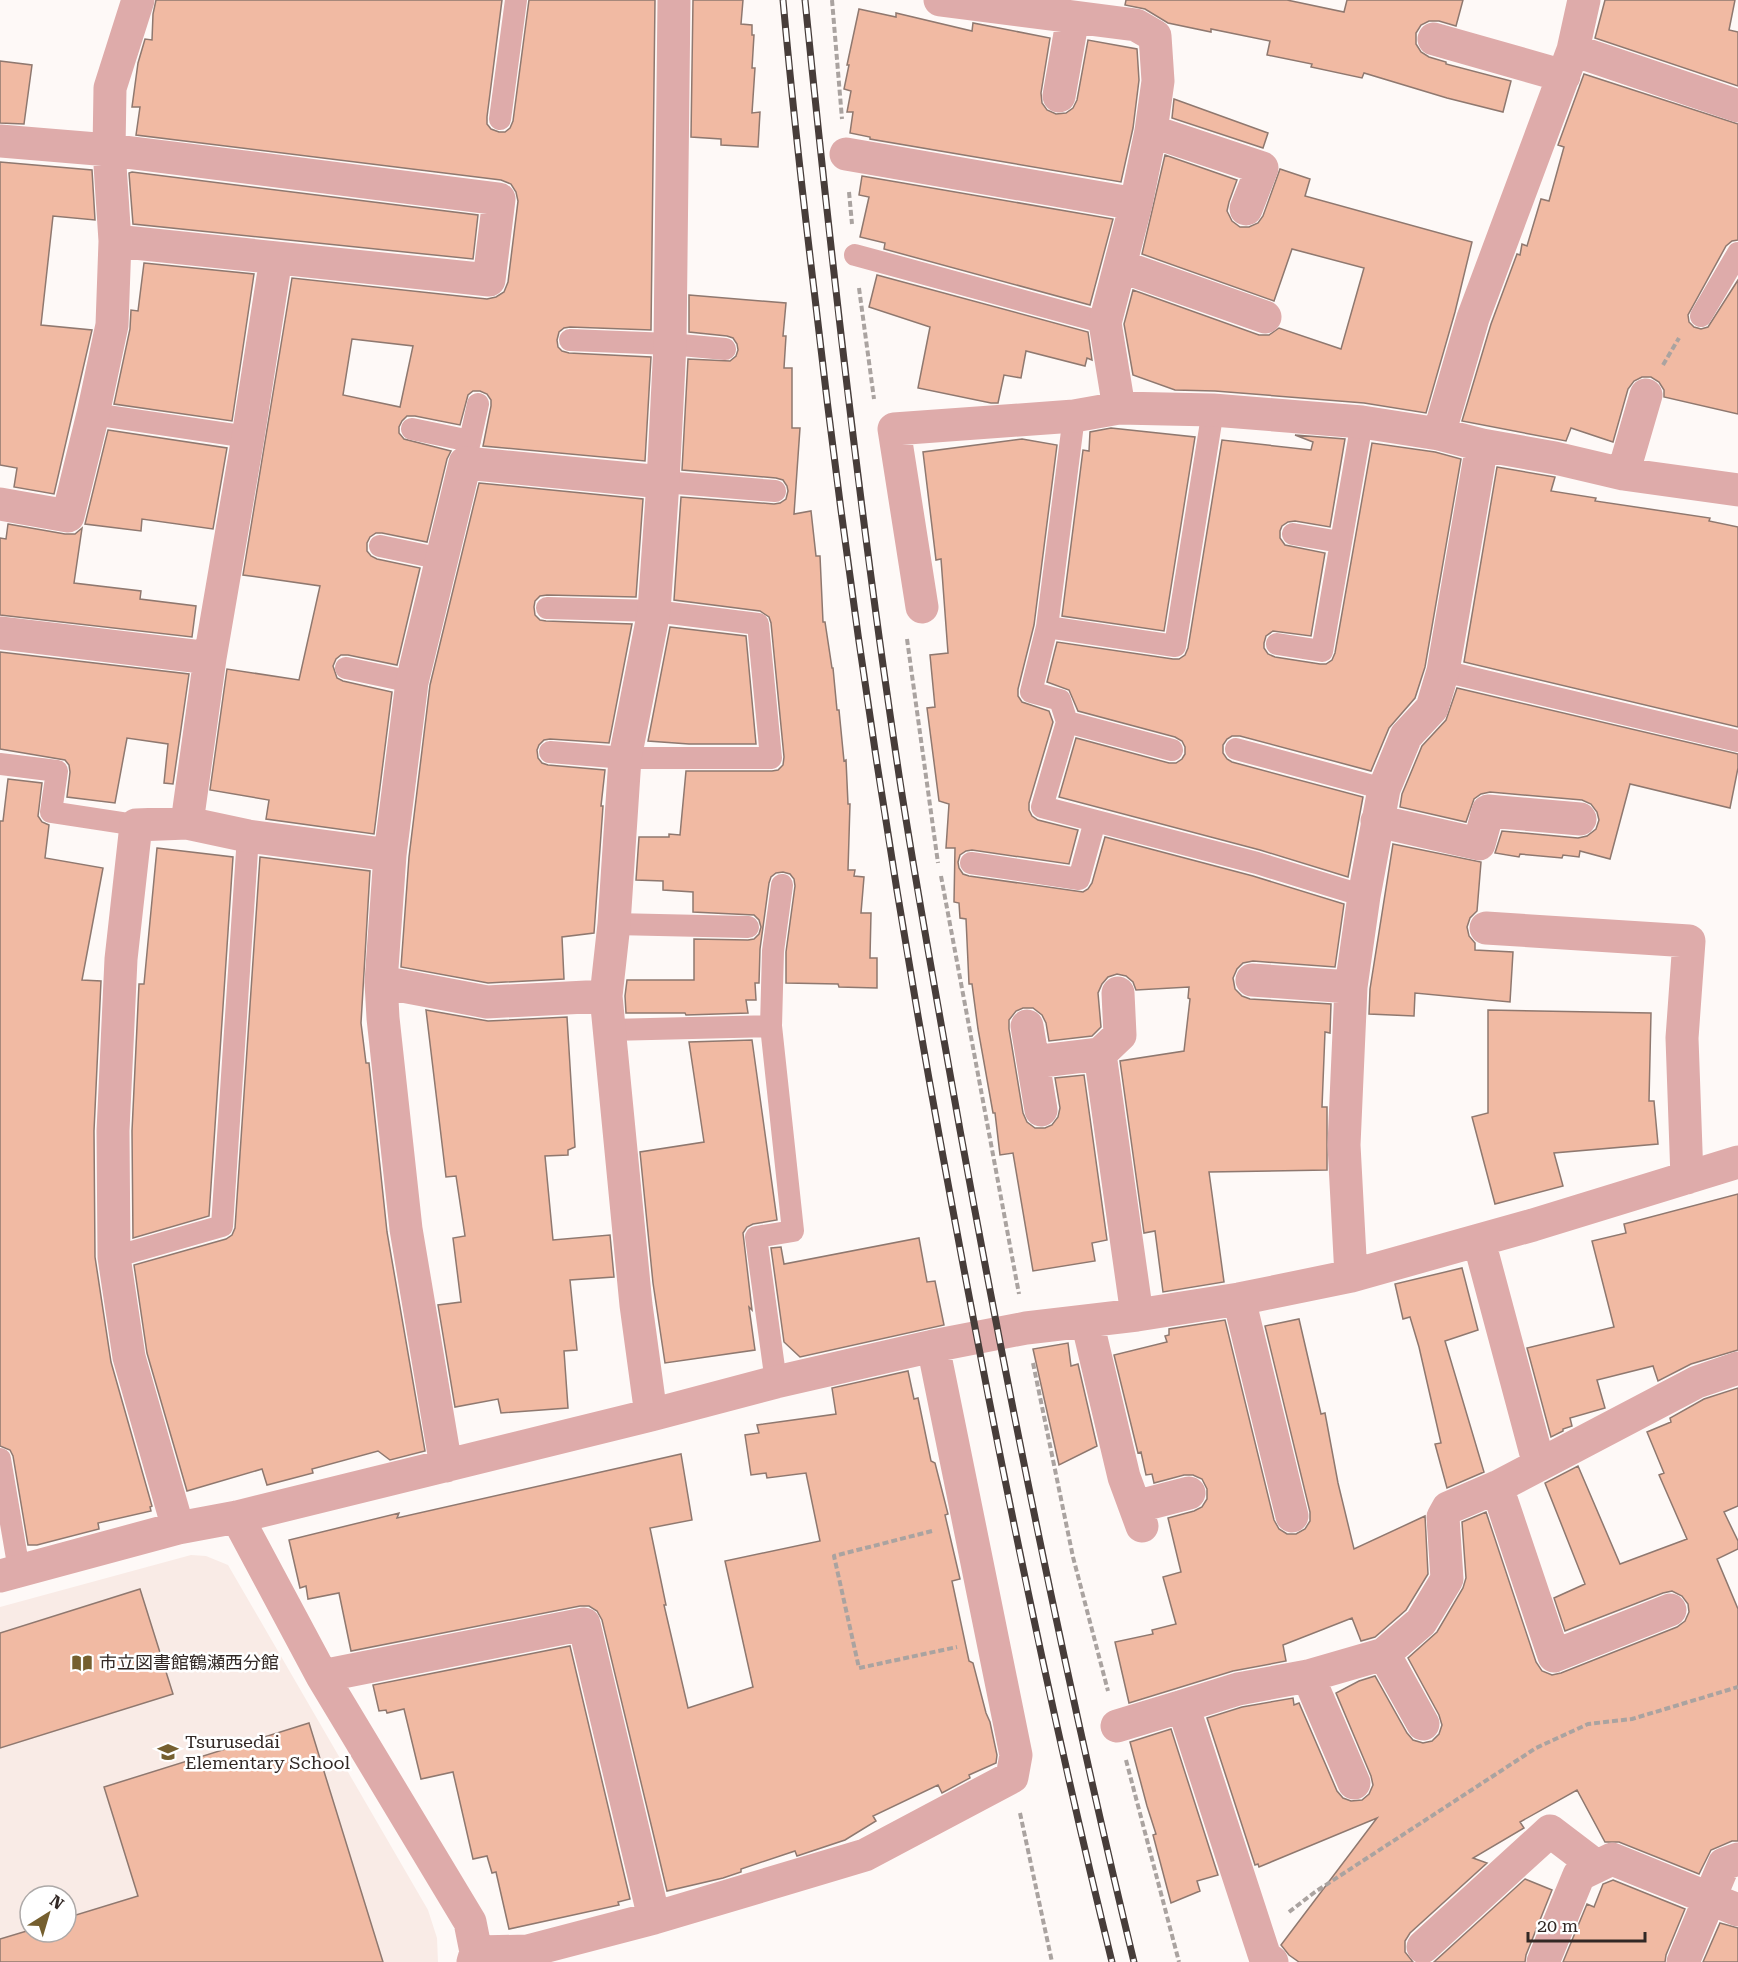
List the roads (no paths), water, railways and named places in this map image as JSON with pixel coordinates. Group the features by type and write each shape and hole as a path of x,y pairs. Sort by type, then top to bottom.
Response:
{"street":[{"path":"0,504 68,516 112,325 115,241 109,150 110,88 138,0"},
{"path":"651,1415 636,1305 606,996 614,924 625,758 654,611 663,482 670,344 674,0"},
{"path":"940,0 1073,17 1138,13 1155,36 1158,81 1151,131 1136,204 1105,323 1119,408"},
{"path":"1439,434 1473,318 1568,63 1584,0"},
{"path":"1059,96 1073,17"},
{"path":"1434,39 1568,63 1738,106"},
{"path":"1151,131 1262,168 1246,209"},
{"path":"0,141 109,150 499,199 489,280 115,241"},
{"path":"846,154 1136,204"},
{"path":"187,823 210,658 276,258"},
{"path":"1120,266 1265,317"},
{"path":"1623,474 1646,395"},
{"path":"914,620 894,429 1074,416 1119,408 1213,410 1362,422 1439,434 1482,446 1555,458 1623,474 1738,490"},
{"path":"1351,1276 1344,1145 1351,987 1364,896 1384,789 1406,736 1432,708 1443,671 1482,446"},
{"path":"447,1466 406,1229 381,982 390,855 412,682 467,452 663,482"},
{"path":"0,633 210,658"},
{"path":"1377,820 1479,844 1488,811 1580,819"},
{"path":"177,1528 129,1357 114,1257 114,1108 121,958 135,825 187,823 248,836 390,855"},
{"path":"1486,928 1689,940 1682,1038 1687,1178"},
{"path":"1252,980 1351,987"},
{"path":"381,982 487,1002 606,996"},
{"path":"1033,1062 1100,1054 1120,1035 1119,993"},
{"path":"1027,1026 1041,1110"},
{"path":"1100,1054 1137,1315"},
{"path":"10,1573 177,1528 237,1517 776,1382 933,1346 1026,1328 1137,1315 1239,1299 1351,1276 1738,1162"},
{"path":"1479,1240 1539,1465"},
{"path":"1239,1299 1292,1516"},
{"path":"1087,1321 1124,1477 1139,1516 1189,1493"},
{"path":"237,1517 322,1676 470,1922 474,1957 528,1951 654,1918 865,1855 1012,1778 1016,1755 933,1346"},
{"path":"1117,1726 1238,1689 1308,1676 1384,1654 1421,1622 1447,1579 1443,1517 1448,1508 1497,1487 1697,1382 1738,1368"},
{"path":"1497,1487 1554,1656 1670,1610"},
{"path":"322,1676 584,1624 654,1918"},
{"path":"1384,1654 1423,1724"},
{"path":"1308,1676 1354,1783"},
{"path":"1183,1706 1265,1949"},
{"path":"1423,1947 1550,1831 1596,1866"},
{"path":"1543,1962 1579,1875 1612,1859 1724,1904"},
{"path":"1683,1962 1724,1904 1724,1864 1738,1859"}],"lane":[{"path":"500,119 516,0"},
{"path":"1701,316 1738,253"},
{"path":"855,255 1105,323"},
{"path":"570,340 670,344 725,349"},
{"path":"412,429 467,452 478,404"},
{"path":"1047,627 1175,646 1213,410"},
{"path":"93,414 248,437"},
{"path":"1074,416 1047,627 1031,692 1060,700 1066,722 1042,807 1257,863 1364,896"},
{"path":"1277,644 1322,651 1362,422"},
{"path":"663,482 776,491"},
{"path":"1293,534 1341,542"},
{"path":"380,546 442,559"},
{"path":"548,608 654,611 758,624 771,758 625,758 550,752"},
{"path":"346,668 412,682"},
{"path":"1443,671 1738,741"},
{"path":"1066,722 1173,750"},
{"path":"1236,749 1384,789"},
{"path":"0,764 57,771 51,812 135,825"},
{"path":"970,863 1079,879 1095,821"},
{"path":"114,1257 222,1226 248,836"},
{"path":"776,1382 756,1237 793,1231 771,1026 773,951 782,885"},
{"path":"614,924 748,927"},
{"path":"610,1030 771,1026"},
{"path":"0,1460 10,1573"}],"railway":[{"path":"783,0 827,404 870,720 903,930 940,1140 999,1449 1041,1655 1112,1962"},
{"path":"805,0 859,485 913,864 999,1339 1063,1651 1134,1962"}],"place":[{"name":"市立図書館鶴瀬西分館","path":"82,1663"},
{"name":"Tsurusedai Elementary School","path":"168,1752"}]}
